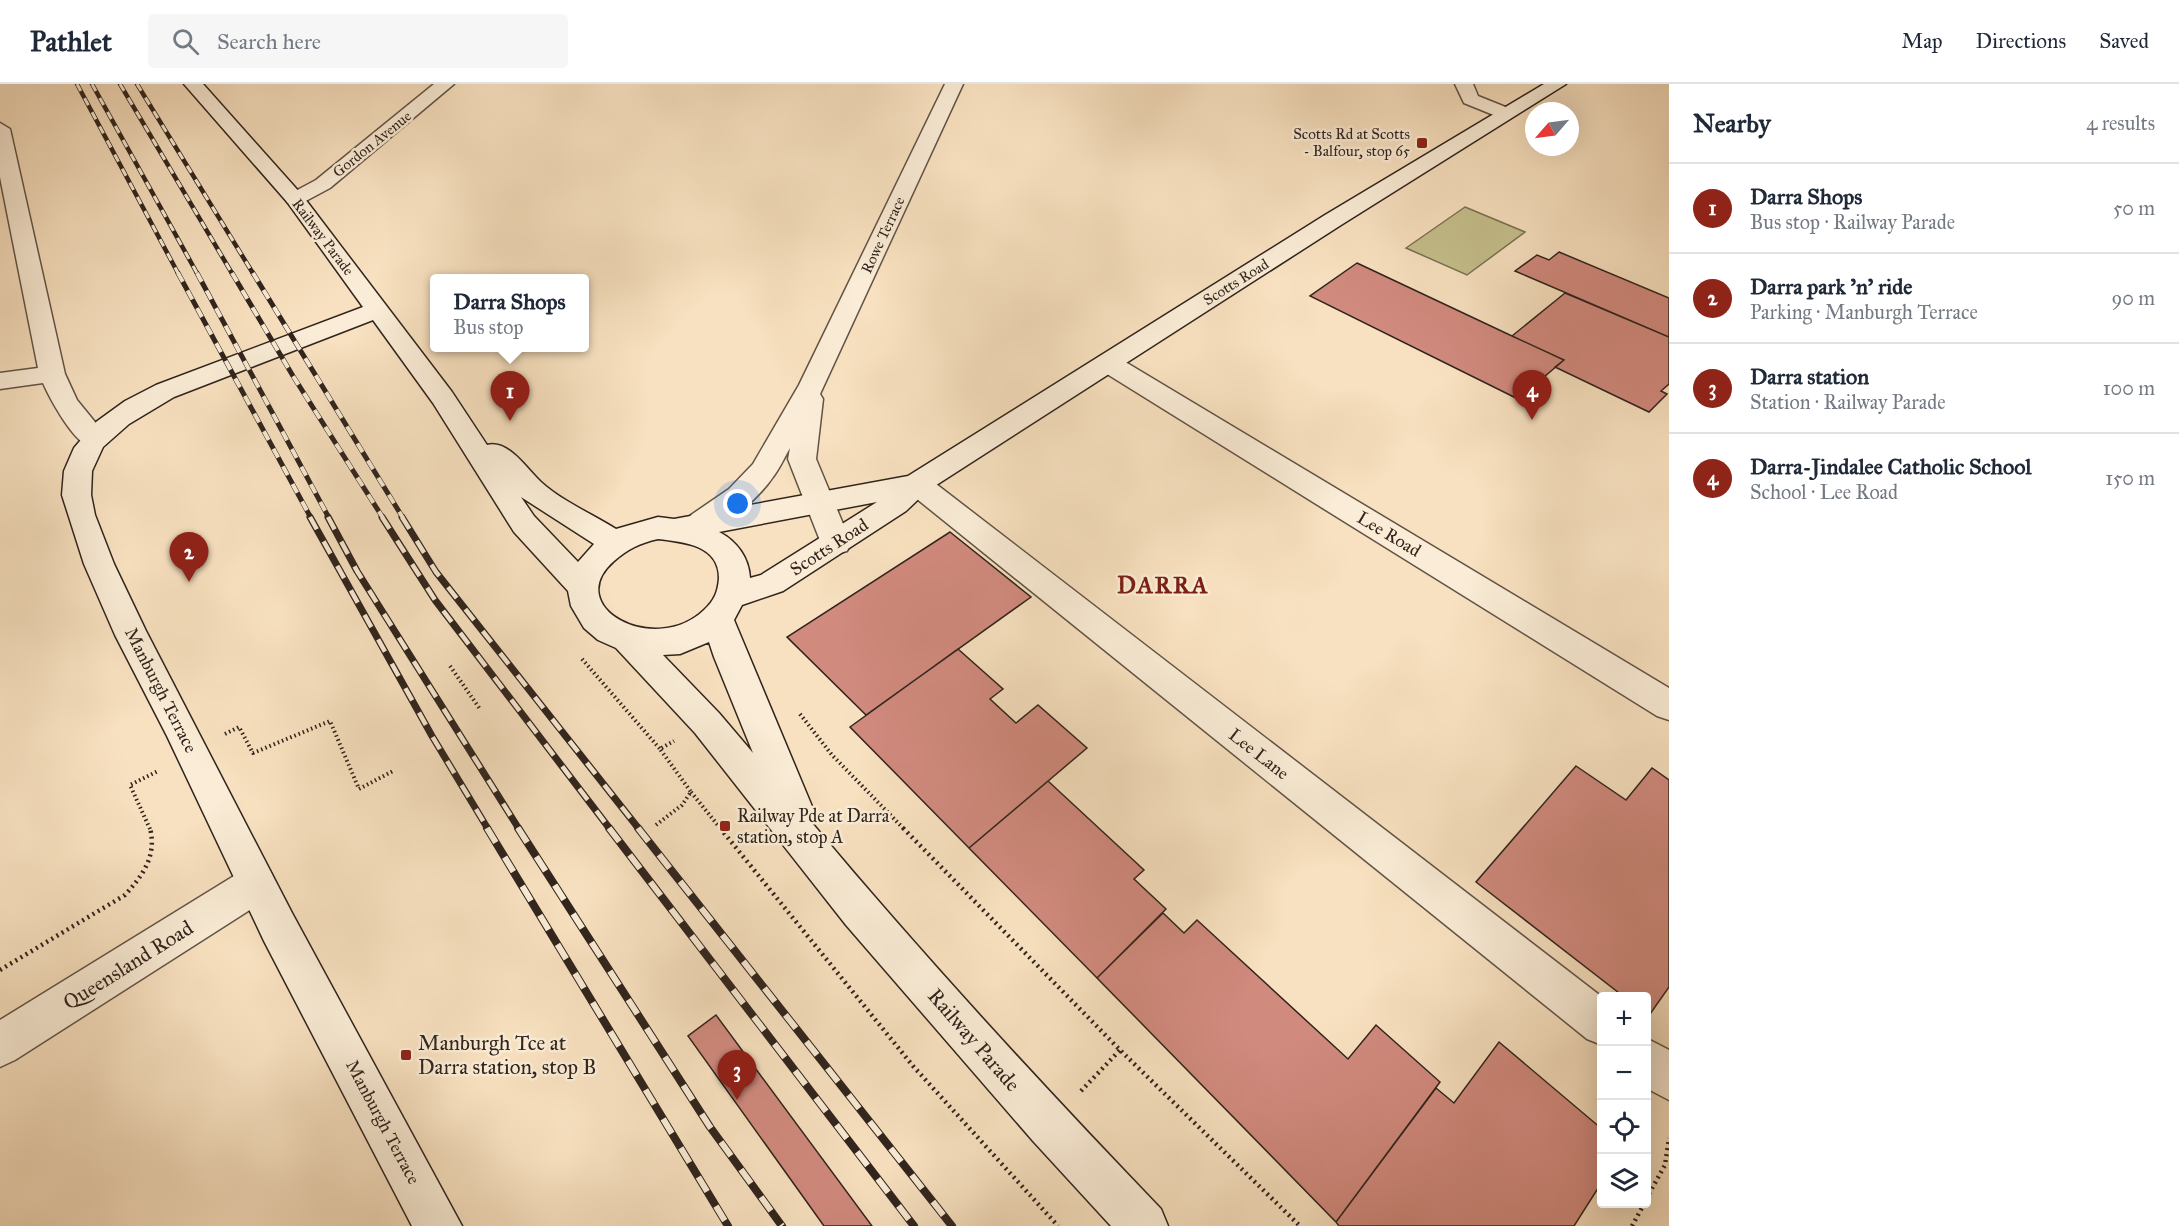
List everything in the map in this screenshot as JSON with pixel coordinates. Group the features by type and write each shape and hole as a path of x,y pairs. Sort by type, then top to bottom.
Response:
{"street":[{"name":"Railway Parade","path":"193,84 295,199 443,398 524,524 584,588"},
{"name":"Gordon Avenue","path":"295,199 323,184 445,84"},
{"name":"Rowe Terrace","path":"691,526 739,496 763,471 812,385 954,84"},
{"path":"1464,84 1470,99 1506,114"},
{"name":"Scotts Road","path":"726,607 772,583 836,543 896,504 917,484 1557,84"},
{"path":"0,129 52,374 65,403 94,438 117,418 165,391 378,310"},
{"path":"0,234 24,234"},
{"name":"Lee Road","path":"1108,363 1669,706"},
{"path":"0,381 52,374"},
{"name":"Rowe Terrace","path":"812,385 802,459 836,543"},
{"name":"Railway Parade","path":"443,398 532,491 615,543"},
{"name":"Manburgh Terrace","path":"94,438 78,468 76,490 84,526 104,579 256,884 438,1226"},
{"name":"Scotts Road","path":"691,526 917,484"},
{"name":"Lee Lane","path":"917,484 1597,1020"},
{"path":"691,526 720,545 732,559 737,577 726,607 700,632 677,640 652,644 629,641 609,633 594,621 586,605 584,588 589,571 600,556 615,543 636,533 658,528 691,526"},
{"name":"Railway Parade","path":"726,607 731,657 811,848"},
{"name":"Railway Parade","path":"629,641 707,723 860,911 1049,1125 1144,1226"},
{"name":"Queensland Road","path":"0,1045 256,884"},
{"path":"1651,1063 1669,1078"}],"path":[{"path":"577,654 660,749 692,792 913,1066 1058,1226"},
{"path":"450,666 480,709"},
{"path":"798,712 832,755 1120,1050 1300,1226"},
{"path":"239,727 253,753 330,721 359,789 393,771"},
{"path":"660,749 678,738"},
{"path":"0,970 125,895 141,879 155,843 152,830 130,786"},
{"path":"656,825 682,805 692,792"},
{"path":"1072,1100 1120,1050"},
{"path":"1651,1192 1665,1166 1669,1138"},
{"path":"1632,1226 1641,1208"}],"shaded area":[{"path":"1465,207 1525,232 1467,275 1406,248"}],"building":[{"path":"1559,252 1669,298 1669,337 1515,271 1537,255 1549,260"},
{"path":"1357,263 1564,360 1518,399 1310,296"},
{"path":"1565,293 1669,337 1669,384 1661,391 1667,394 1649,412 1555,367 1564,360 1512,336"},
{"path":"950,532 1031,597 866,715 787,637"},
{"path":"958,649 1003,689 990,699 1016,723 1038,705 1087,748 969,848 850,727"},
{"path":"1576,766 1626,800 1652,768 1669,780 1669,987 1651,1013 1651,992 1618,992 1476,882"},
{"path":"1048,781 1144,870 1134,879 1166,909 1097,978 969,848"},
{"path":"1163,913 1184,933 1197,920 1348,1059 1376,1025 1440,1082 1336,1222 1097,978"},
{"path":"716,1015 872,1226 824,1226 688,1036"},
{"path":"1499,1042 1597,1125 1597,1190 1574,1226 1339,1226 1336,1222 1436,1088 1454,1103"}],"railway":[{"path":"77,84 179,275"},
{"path":"92,84 198,275"},
{"path":"120,84 233,275"},
{"path":"137,84 254,275"},
{"path":"178,273 311,518"},
{"path":"197,273 329,518"},
{"path":"232,273 293,376 383,518"},
{"path":"253,273 403,518"},
{"path":"310,517 432,736 488,829"},
{"path":"328,517 357,571 519,829"},
{"path":"382,517 435,600 610,829"},
{"path":"402,517 436,572 639,829"},
{"path":"487,828 728,1226"},
{"path":"518,828 710,1127 782,1226"},
{"path":"609,828 914,1226"},
{"path":"638,828 952,1226"}],"place":[{"name":"Scotts Rd at Scotts - Balfour, stop 65","path":"1422,143"},
{"name":"Darra-Jindalee Catholic School","path":"1532,420"},
{"name":"Darra Shops","path":"510,421"},
{"name":"Darra park 'n' ride","path":"189,582"},
{"name":"Railway Pde at Darra station, stop A","path":"725,826"},
{"name":"Manburgh Tce at Darra station, stop B","path":"406,1055"},
{"name":"Darra station","path":"737,1100"}],"district":[{"name":"DARRA","path":"1163,585"}]}
